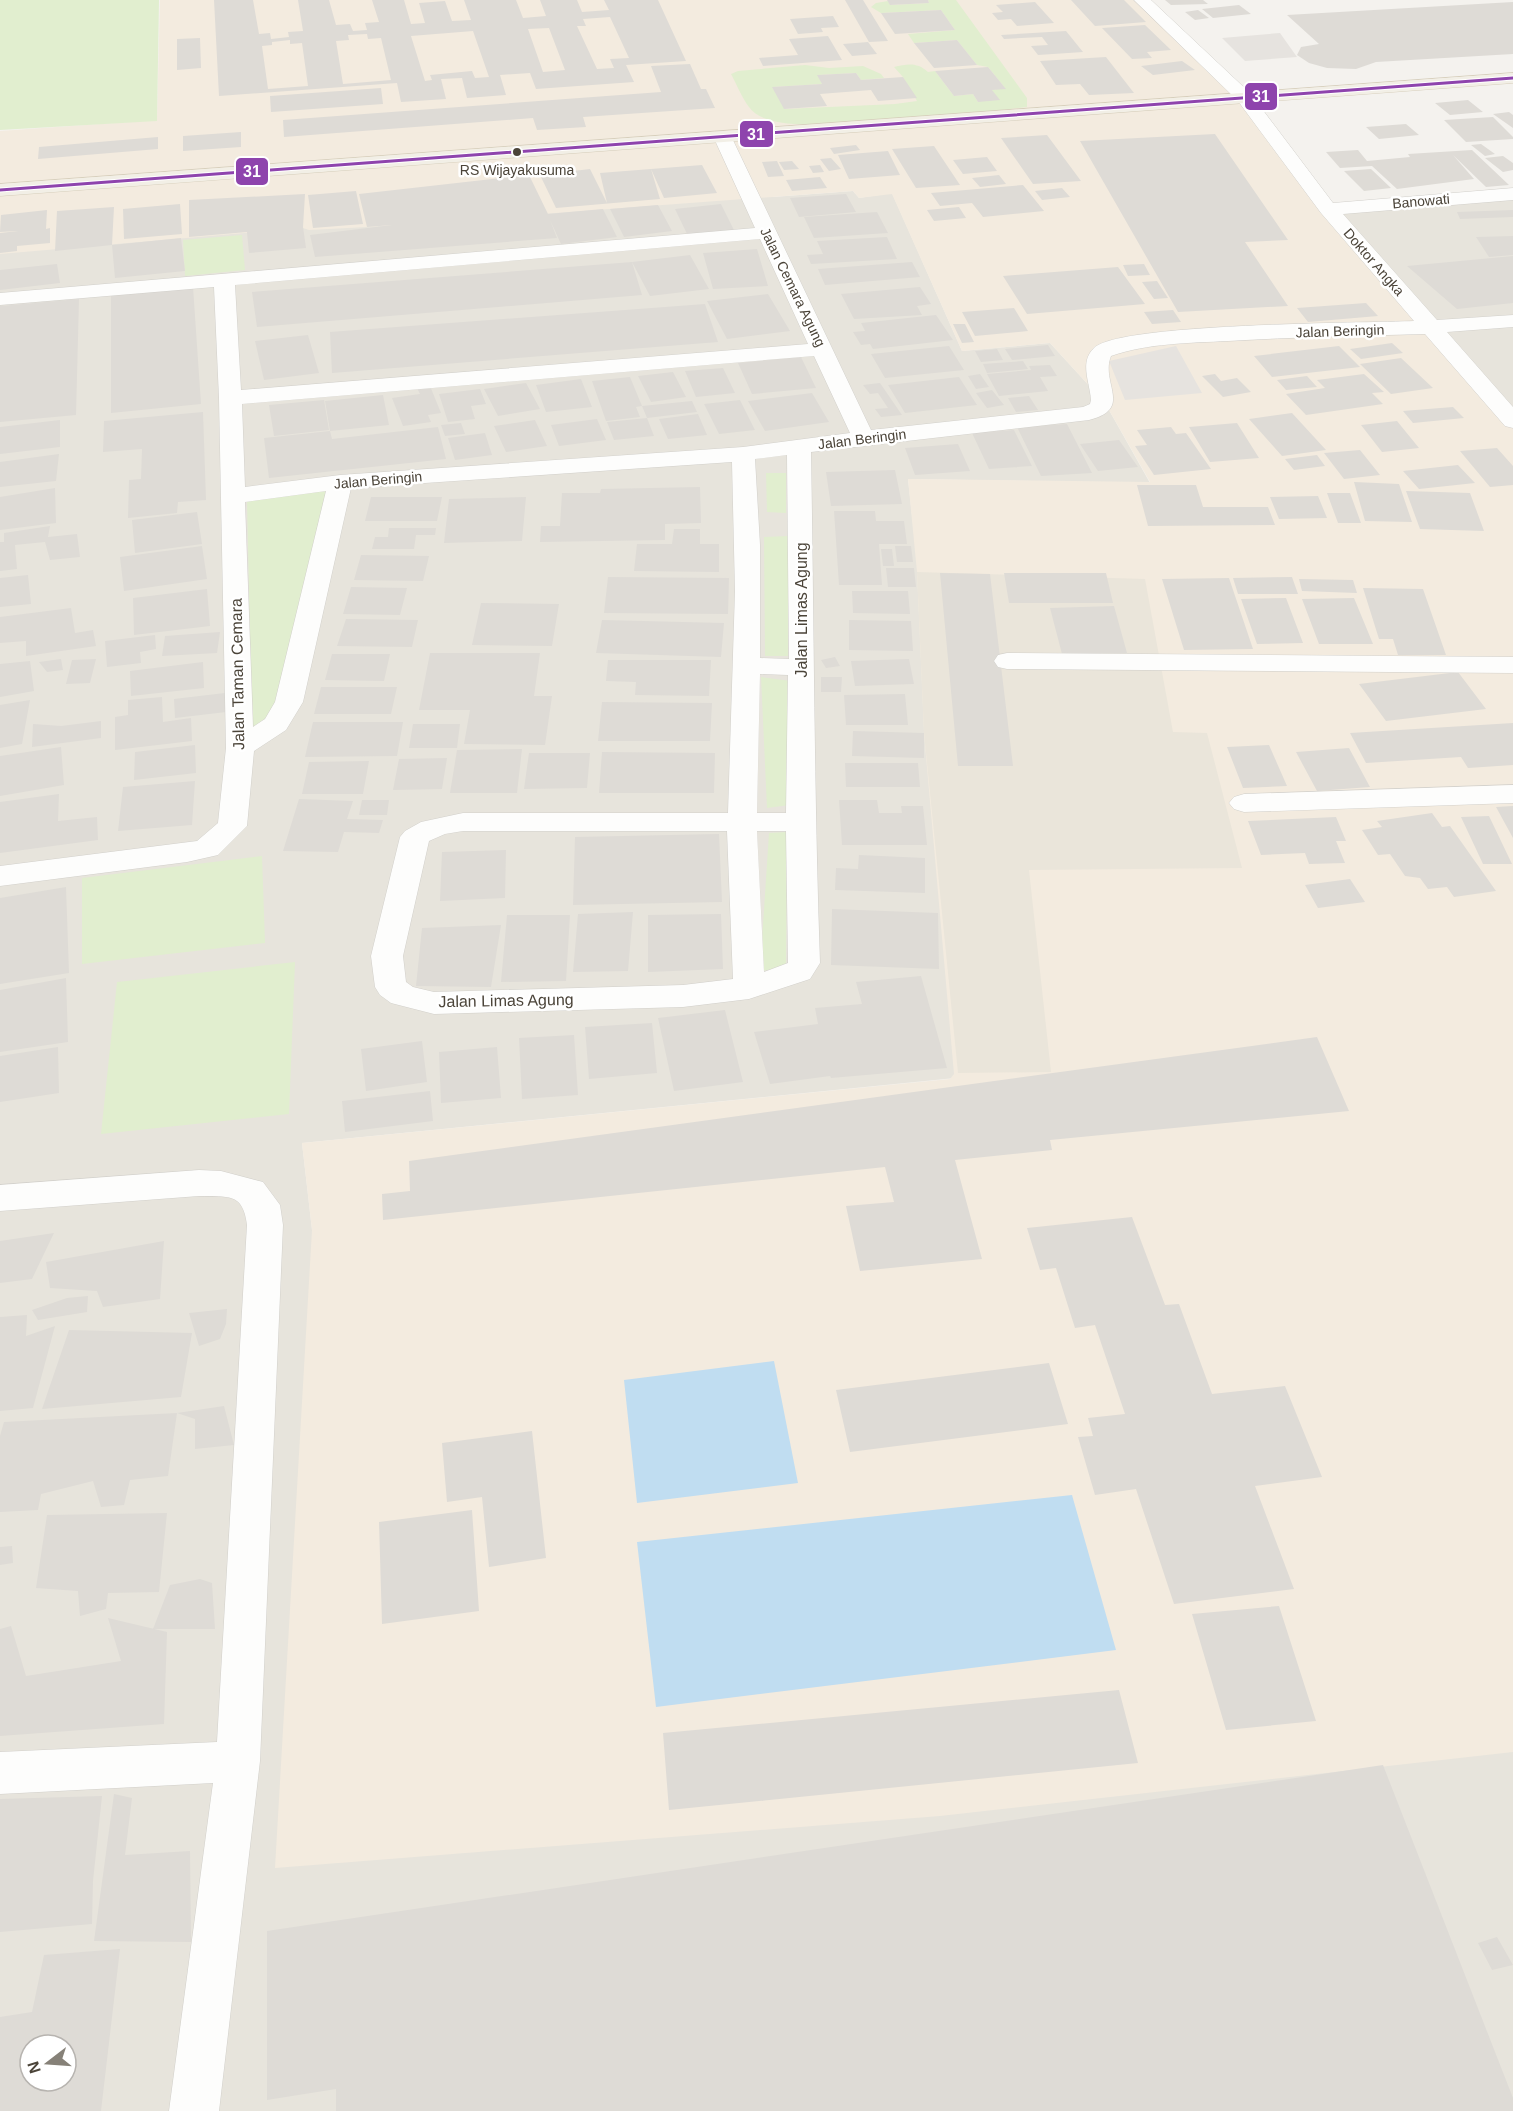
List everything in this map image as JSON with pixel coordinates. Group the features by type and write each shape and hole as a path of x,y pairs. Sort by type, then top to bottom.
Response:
{"main road":[{"path":"0,190 1513,78"}],"street":[{"name":"Doktor Angka","path":"1142,0 1244,97 1328,209 1513,421"},
{"name":"Jalan Cemara Agung","path":"722,136 766,233 824,348 864,439"},
{"name":"Banowati","path":"1328,209 1513,194"},
{"path":"0,300 766,233"},
{"name":"Jalan Taman Cemara","path":"0,876 187,853 207,848 232,826 240,748 230,399 224,280"},
{"path":"1431,327 1513,321"},
{"name":"Jalan Beringin","path":"233,496 340,482 743,454 1089,413 1101,407 1104,399 1097,371 1098,359 1101,352 1109,347 1125,343 1189,337 1431,327"},
{"path":"230,399 824,348"},
{"name":"Jalan Limas Agung","path":"749,988 742,822 748,666 775,529 799,447"},
{"name":"Jalan Limas Agung","path":"742,822 463,822 425,829 415,837 387,956 392,987 402,995 434,1003 683,996 749,988 799,972 804,963 800,822 802,667 775,529 743,454"},
{"path":"240,748 276,724 289,702 340,482"},
{"path":"1007,661 1513,665"},
{"path":"748,666 802,667"},
{"path":"1244,803 1513,794"},
{"path":"742,822 800,822"},
{"path":"0,1198 199,1183 221,1184 251,1191 262,1205 264,1225 238,1761 194,2111"},
{"path":"0,1773 238,1761"}],"shaded area":[{"path":"160,0 1139,0 1244,97 1513,421 1513,1752 940,1816 275,1868 312,1230 302,1143 950,1079 954,1074 924,733 917,572 908,479 1150,482 1105,403 1050,343 962,351 892,194 859,198 853,191 367,227 309,230 303,228 0,254 0,131 157,120"},
{"path":"1280,33 1297,57 1245,61 1222,38"},
{"path":"750,191 773,197 853,191 859,198 892,193 962,351 1050,343 1105,403 1150,483 908,479 918,570 955,1078 302,1143 312,1230 1513,1747 1513,2111 0,2111 0,248"},
{"path":"1513,193 1513,421 1326,209"},
{"path":"1176,346 1202,393 1125,400 1109,361"},
{"path":"917,572 1145,579 1173,732 1207,733 1242,868 1029,870 1051,1072 958,1073 924,733"}],"green space":[{"path":"0,0 159,0 157,121 0,130"},
{"path":"928,0 956,0 1027,98 1027,107 812,125 787,123 769,120 754,113 744,100 731,74 738,71 805,65 829,68 863,66 881,74 884,78 861,80 856,73 818,75 822,84 773,87 785,109 917,101 903,77 894,67 908,65 916,65 928,72 935,71 954,96 973,94 978,102 992,90 1005,88 988,67 977,65 957,40 914,43 908,34 955,30 941,10 881,13 871,7 876,3 888,1 891,5 929,3"},
{"path":"242,235 245,270 185,276 183,240"},
{"path":"766,473 786,473 786,513 767,512"},
{"path":"329,489 277,710 252,729 247,500"},
{"path":"789,536 788,656 765,656 764,537"},
{"path":"761,677 791,681 790,805 767,808"},
{"path":"787,832 786,968 760,971 769,833"},
{"path":"262,856 265,943 82,964 82,878"},
{"path":"295,962 289,1114 101,1134 117,982"}],"water":[{"path":"774,1361 798,1483 637,1503 624,1380"},
{"path":"1072,1495 1116,1650 656,1707 637,1542"}],"building":[{"path":"214,0 253,0 259,34 270,33 271,39 289,37 288,32 303,31 298,0 329,0 336,25 350,24 353,31 367,30 365,23 379,22 372,0 404,0 411,24 425,23 419,3 445,1 452,21 471,20 464,0 516,0 523,18 546,16 540,0 577,0 582,12 609,10 604,0 658,0 686,61 626,65 634,82 536,89 530,73 500,75 506,95 467,98 462,78 441,79 446,99 401,102 397,83 219,96","holes":["610,17 629,58 610,59 614,68 597,69 577,26 586,26 583,19","549,28 565,70 543,72 528,29","473,31 489,77 475,78 472,71 430,75 432,80 425,81 411,36","367,34 368,39 381,38 391,80 343,84 336,41 349,40 348,35","290,40 290,44 302,43 308,86 268,89 262,46 272,45 272,42"]},
{"path":"845,0 863,0 888,41 869,42"},
{"path":"887,0 928,0 929,3 890,5"},
{"path":"1071,0 1124,0 1146,22 1095,26"},
{"path":"1165,0 1203,0 1208,4 1171,5"},
{"path":"1035,2 1054,23 1017,26 1011,19 998,20 992,13 1003,12 996,5"},
{"path":"1513,2 1513,54 1376,62 1356,69 1327,68 1309,63 1297,55 1301,47 1319,44 1287,15"},
{"path":"1239,5 1251,14 1213,18 1202,9"},
{"path":"941,10 955,30 895,34 881,13"},
{"path":"1198,10 1209,18 1195,20 1185,12"},
{"path":"833,16 839,27 821,28 823,32 798,34 790,19"},
{"path":"1145,25 1171,50 1147,52 1152,58 1132,59 1102,28"},
{"path":"1066,31 1083,52 1038,55 1031,46 1048,45 1042,37 1004,39 1001,35"},
{"path":"828,36 842,60 763,66 759,58 798,55 789,39"},
{"path":"200,38 201,68 177,70 177,39"},
{"path":"957,40 977,65 934,68 914,43"},
{"path":"868,42 877,54 852,56 843,44"},
{"path":"1106,57 1134,93 1089,95 1080,84 1056,85 1040,61"},
{"path":"1182,61 1195,70 1153,75 1141,66"},
{"path":"690,64 701,89 706,89 715,108 583,117 586,127 537,130 533,118 284,137 283,120 661,92 651,66"},
{"path":"988,67 1006,89 992,90 1000,100 978,102 973,94 954,96 935,71"},
{"path":"856,73 861,80 903,77 917,98 878,101 871,90 820,94 827,106 784,109 772,87 822,84 817,75"},
{"path":"381,88 383,104 271,112 270,96"},
{"path":"1468,100 1483,112 1450,115 1435,103"},
{"path":"1509,112 1513,115 1513,128 1493,114"},
{"path":"1493,117 1513,139 1466,142 1444,120"},
{"path":"1406,124 1419,135 1379,139 1366,127"},
{"path":"241,132 241,147 183,151 183,136"},
{"path":"1215,134 1288,240 1245,242 1288,306 1178,312 1080,141"},
{"path":"1047,135 1081,181 1033,184 1001,138"},
{"path":"158,137 158,149 38,159 39,147"},
{"path":"1481,144 1495,154 1485,156 1471,145"},
{"path":"856,145 860,150 834,154 830,148"},
{"path":"934,146 960,185 916,188 892,149"},
{"path":"1358,150 1367,161 1410,157 1408,154 1472,150 1509,185 1486,187 1453,155 1474,179 1397,189 1372,166 1340,168 1326,152"},
{"path":"888,151 900,175 849,179 838,155"},
{"path":"1503,156 1513,163 1513,170 1503,172 1485,158"},
{"path":"987,157 997,171 963,174 953,160"},
{"path":"831,158 841,169 829,171 820,159"},
{"path":"777,161 784,176 768,177 762,162"},
{"path":"792,161 799,169 784,170 779,162"},
{"path":"702,165 717,193 664,198 651,169"},
{"path":"820,165 824,172 813,173 809,166"},
{"path":"590,169 607,203 600,173 651,169 660,199 556,208 540,175"},
{"path":"1371,169 1391,188 1364,191 1344,171"},
{"path":"529,175 548,214 603,209 617,237 561,244 550,220 557,238 315,257 310,235 392,225 367,227 359,194"},
{"path":"999,175 1006,184 980,187 972,178"},
{"path":"820,177 827,188 792,191 786,180"},
{"path":"1023,185 1044,211 983,217 972,203 940,206 931,193"},
{"path":"1062,188 1070,197 1042,200 1035,191"},
{"path":"356,191 363,224 313,228 308,195"},
{"path":"305,194 303,227 306,248 249,253 247,232 189,237 189,200"},
{"path":"846,194 856,212 799,217 790,198"},
{"path":"180,204 182,234 124,239 123,209"},
{"path":"721,204 735,232 688,236 675,209"},
{"path":"658,205 672,231 624,237 610,209"},
{"path":"114,207 112,245 55,251 57,211"},
{"path":"959,207 966,218 934,221 927,210"},
{"path":"47,210 46,229 50,228 50,243 17,246 17,251 0,253 0,233 18,231 0,232 1,215"},
{"path":"1513,210 1513,217 1460,219 1457,212"},
{"path":"877,212 888,233 814,238 804,217"},
{"path":"1513,236 1513,255 1489,257 1476,237"},
{"path":"887,237 897,259 811,264 807,255 823,254 817,241"},
{"path":"181,238 185,271 115,278 112,245"},
{"path":"757,249 768,286 713,289 703,253"},
{"path":"690,255 709,289 650,296 632,262"},
{"path":"1513,256 1513,303 1457,309 1407,266"},
{"path":"632,262 642,295 257,327 252,292"},
{"path":"912,262 920,277 825,285 818,269"},
{"path":"57,264 60,283 0,290 0,270"},
{"path":"1144,264 1150,275 1128,276 1123,265"},
{"path":"1118,267 1145,304 1027,314 1003,276"},
{"path":"1157,281 1168,298 1154,299 1142,282"},
{"path":"193,287 201,404 111,413 111,294"},
{"path":"920,287 931,304 917,306 922,315 854,319 841,294"},
{"path":"768,294 790,331 727,339 707,301"},
{"path":"79,299 76,415 0,422 0,306"},
{"path":"1366,303 1378,316 1308,322 1297,308"},
{"path":"705,304 718,342 332,373 330,332"},
{"path":"1014,308 1028,331 975,336 962,312"},
{"path":"1173,310 1181,322 1152,324 1144,312"},
{"path":"936,315 953,340 873,349 870,344 861,345 853,332 865,331 861,323"},
{"path":"953,324 965,324 974,342 962,343"},
{"path":"308,335 319,373 264,380 255,341"},
{"path":"1392,343 1403,353 1361,359 1350,349"},
{"path":"1048,345 1055,356 1012,360 1005,349"},
{"path":"949,346 964,370 885,378 871,354"},
{"path":"1339,346 1360,367 1272,377 1254,356"},
{"path":"997,349 1003,360 981,362 975,351"},
{"path":"801,357 816,388 752,394 738,363"},
{"path":"1401,358 1433,388 1391,394 1360,364"},
{"path":"1023,361 1028,369 987,373 983,364"},
{"path":"1050,365 1057,376 1040,377 1048,391 999,396 987,374 1031,370 1029,366"},
{"path":"723,368 735,393 696,397 685,371"},
{"path":"673,372 686,397 651,402 638,376"},
{"path":"980,374 989,387 976,389 968,376"},
{"path":"1215,374 1221,381 1237,378 1251,392 1223,397 1202,376"},
{"path":"1364,374 1384,392 1372,393 1383,404 1306,415 1286,394 1325,388 1317,380"},
{"path":"1307,376 1317,387 1286,390 1277,380"},
{"path":"630,377 642,406 636,407 640,417 606,421 592,381"},
{"path":"959,377 977,405 905,413 888,385"},
{"path":"581,379 592,407 546,412 536,385"},
{"path":"526,383 540,409 498,416 484,389"},
{"path":"880,383 902,415 881,417 875,409 888,408 878,393 870,394 863,385"},
{"path":"430,386 441,413 428,415 431,422 403,426 392,398 420,394 417,388"},
{"path":"480,389 486,404 471,406 475,419 448,422 439,394"},
{"path":"992,390 1004,405 987,408 976,393"},
{"path":"812,393 829,422 765,431 748,401"},
{"path":"383,395 389,425 330,431 325,401"},
{"path":"1029,396 1038,410 1016,412 1008,398"},
{"path":"324,400 329,430 274,436 269,405"},
{"path":"740,400 755,430 719,434 704,404"},
{"path":"692,401 697,412 647,418 642,406"},
{"path":"1453,407 1464,418 1413,423 1403,411"},
{"path":"203,412 206,500 178,502 177,513 128,518 129,480 141,479 142,449 103,452 104,421"},
{"path":"1292,413 1326,450 1282,456 1249,419"},
{"path":"698,414 707,435 668,439 659,419"},
{"path":"647,418 654,436 614,440 607,422"},
{"path":"597,419 606,440 559,446 551,425"},
{"path":"60,420 60,447 0,454 0,427"},
{"path":"535,420 547,446 506,452 494,426"},
{"path":"1397,421 1419,448 1382,452 1361,425"},
{"path":"461,423 465,434 445,436 441,425"},
{"path":"1237,423 1259,458 1210,462 1189,427"},
{"path":"1067,424 1092,473 1041,476 1017,427"},
{"path":"438,427 446,459 269,478 264,438 330,431 332,439"},
{"path":"1171,427 1176,434 1186,433 1211,469 1154,475 1135,446 1147,445 1137,430"},
{"path":"1014,430 1032,466 989,469 972,433"},
{"path":"485,433 492,455 455,460 448,438"},
{"path":"1119,440 1138,467 1098,471 1080,444"},
{"path":"958,444 970,471 915,475 905,448"},
{"path":"1497,448 1513,466 1513,485 1490,487 1460,451"},
{"path":"1360,450 1380,475 1344,479 1324,453"},
{"path":"59,454 56,481 0,487 0,462"},
{"path":"1317,455 1325,466 1294,470 1285,459"},
{"path":"1458,465 1475,483 1419,489 1403,471"},
{"path":"895,470 902,504 831,506 826,472"},
{"path":"1354,482 1399,484 1412,522 1365,521"},
{"path":"1137,485 1196,485 1203,507 1268,507 1275,525 1148,526"},
{"path":"700,487 701,523 665,524 665,540 540,542 541,526 560,526 562,493 600,493 601,489"},
{"path":"55,488 56,523 0,530 0,497"},
{"path":"1406,491 1470,493 1484,531 1420,529"},
{"path":"1327,493 1350,493 1361,523 1338,523"},
{"path":"1318,496 1327,518 1279,519 1270,497"},
{"path":"371,497 442,497 437,521 365,521"},
{"path":"526,497 522,541 444,543 449,499"},
{"path":"834,511 875,511 876,521 904,521 907,544 879,544 882,585 839,585"},
{"path":"197,512 202,544 135,553 132,520"},
{"path":"50,526 48,537 77,534 80,557 50,560 45,542 15,545 17,569 0,571 0,542 4,542 4,533"},
{"path":"389,528 436,528 435,535 416,535 414,549 372,549 375,537 388,537"},
{"path":"674,529 700,529 700,544 719,544 719,572 634,571 637,544 672,544"},
{"path":"202,546 207,579 124,591 120,557"},
{"path":"895,546 911,546 913,562 897,562"},
{"path":"881,549 892,549 894,566 883,566"},
{"path":"361,555 429,556 423,581 354,580"},
{"path":"886,568 914,568 916,587 888,587"},
{"path":"940,573 990,574 1013,766 958,766"},
{"path":"1004,573 1106,573 1113,603 1009,603"},
{"path":"28,575 31,604 0,607 0,578"},
{"path":"608,577 729,578 728,614 604,613"},
{"path":"1292,577 1298,594 1238,594 1233,578"},
{"path":"1229,578 1253,649 1184,650 1162,579"},
{"path":"1299,579 1353,580 1357,593 1302,591"},
{"path":"351,587 407,588 400,615 343,614"},
{"path":"1363,588 1423,589 1446,655 1398,655 1393,639 1379,639"},
{"path":"207,589 210,626 134,635 133,598"},
{"path":"852,591 908,591 910,614 853,613"},
{"path":"1286,598 1303,643 1257,644 1241,599"},
{"path":"1354,598 1373,644 1319,644 1302,599"},
{"path":"481,603 559,604 552,646 472,645"},
{"path":"1114,606 1127,653 1062,654 1050,608"},
{"path":"71,608 75,633 93,630 96,646 26,656 26,641 0,643 0,617"},
{"path":"346,619 418,620 412,647 337,646"},
{"path":"602,620 724,623 721,657 596,653"},
{"path":"849,620 911,621 913,651 849,650"},
{"path":"220,632 217,653 162,656 165,636"},
{"path":"155,635 156,649 140,652 141,663 107,667 105,641"},
{"path":"430,653 540,653 534,696 552,696 545,745 464,744 470,710 419,710"},
{"path":"332,654 390,654 384,681 325,680"},
{"path":"835,657 840,666 826,668 821,660"},
{"path":"61,659 63,670 47,672 39,662"},
{"path":"96,659 90,683 66,684 72,660"},
{"path":"909,659 914,684 855,686 851,661"},
{"path":"608,660 711,660 709,696 635,695 636,682 606,681"},
{"path":"30,661 34,691 0,697 0,664"},
{"path":"203,662 204,688 131,696 130,671"},
{"path":"1458,672 1486,709 1386,721 1359,684"},
{"path":"821,677 842,677 841,692 821,692"},
{"path":"321,687 397,687 391,714 314,714"},
{"path":"225,693 226,712 175,718 174,699"},
{"path":"905,694 908,725 846,725 844,695"},
{"path":"162,697 163,722 191,718 192,741 115,750 115,717 128,715 128,700"},
{"path":"30,700 22,744 0,748 0,705"},
{"path":"602,702 712,703 710,741 598,741"},
{"path":"101,721 101,738 32,747 33,724 61,726"},
{"path":"313,722 403,722 397,756 305,757"},
{"path":"1513,723 1513,765 1468,768 1461,757 1366,763 1350,733"},
{"path":"413,724 460,724 457,748 409,748"},
{"path":"853,731 924,733 924,758 852,756"},
{"path":"195,745 196,773 134,780 135,752"},
{"path":"1269,745 1287,786 1243,788 1227,747"},
{"path":"61,747 64,785 0,796 0,756"},
{"path":"1349,748 1370,787 1317,791 1296,752"},
{"path":"522,749 517,793 450,793 457,750"},
{"path":"602,752 715,753 714,793 599,793"},
{"path":"529,753 590,753 587,788 524,789"},
{"path":"447,758 442,789 393,790 399,759"},
{"path":"369,761 363,794 302,794 309,762"},
{"path":"845,763 918,763 920,787 846,787"},
{"path":"195,781 192,825 118,831 123,787"},
{"path":"59,794 58,821 97,817 98,840 0,853 0,802"},
{"path":"299,799 353,801 347,819 383,820 379,833 344,832 338,852 283,851"},
{"path":"362,800 389,800 387,815 359,815"},
{"path":"839,800 877,800 879,813 902,813 901,806 923,806 927,845 842,845"},
{"path":"1513,806 1513,838 1496,807"},
{"path":"1432,813 1442,827 1450,826 1496,891 1454,897 1447,887 1428,889 1420,878 1405,876 1390,854 1378,855 1362,830 1382,827 1377,821"},
{"path":"1489,816 1512,864 1483,864 1461,817"},
{"path":"1336,817 1346,841 1336,841 1345,863 1309,864 1305,853 1261,855 1248,821"},
{"path":"719,834 722,902 573,905 575,837"},
{"path":"506,850 505,898 440,901 442,852"},
{"path":"859,855 925,858 925,893 835,890 836,868 858,869"},
{"path":"1350,879 1365,902 1318,908 1305,885"},
{"path":"66,887 69,973 0,984 0,898"},
{"path":"832,909 938,913 939,969 831,965"},
{"path":"633,912 628,971 573,972 578,914"},
{"path":"721,914 723,969 648,972 648,915"},
{"path":"507,915 570,915 566,981 501,982"},
{"path":"501,925 491,987 416,986 422,928"},
{"path":"921,976 947,1068 831,1078 830,1076 770,1084 754,1032 818,1024 815,1008 862,1004 856,982"},
{"path":"66,978 68,1042 0,1052 0,990"},
{"path":"725,1010 743,1082 674,1091 658,1018"},
{"path":"652,1023 657,1073 589,1079 585,1027"},
{"path":"574,1035 578,1095 522,1099 519,1038"},
{"path":"1317,1037 1349,1111 1050,1140 1052,1150 955,1160 982,1259 860,1271 846,1206 894,1202 885,1167 383,1220 382,1194 410,1191 409,1161"},
{"path":"422,1041 427,1082 366,1091 361,1049"},
{"path":"58,1047 59,1093 0,1102 0,1056"},
{"path":"497,1047 501,1098 441,1103 439,1052"},
{"path":"430,1091 433,1121 345,1132 342,1101"},
{"path":"1132,1217 1165,1305 1179,1304 1212,1394 1285,1386 1322,1477 1255,1486 1294,1589 1174,1604 1136,1489 1095,1495 1078,1437 1093,1436 1088,1418 1125,1414 1095,1325 1075,1328 1056,1268 1040,1270 1027,1228"},
{"path":"54,1233 32,1279 0,1283 0,1241"},
{"path":"164,1241 160,1299 103,1307 97,1291 50,1288 46,1262"},
{"path":"88,1296 87,1312 38,1320 32,1310 67,1298"},
{"path":"227,1309 226,1324 220,1339 199,1346 189,1313"},
{"path":"27,1315 26,1336 55,1326 33,1408 0,1411 0,1317"},
{"path":"69,1330 192,1333 181,1397 42,1409"},
{"path":"1049,1363 1068,1424 850,1452 836,1390"},
{"path":"224,1406 234,1445 195,1449 195,1419 177,1413"},
{"path":"177,1413 168,1476 130,1480 124,1505 101,1507 93,1481 41,1494 38,1510 0,1512 0,1436 4,1422"},
{"path":"532,1431 546,1558 489,1567 482,1497 447,1502 442,1443"},
{"path":"472,1510 479,1611 382,1624 379,1522"},
{"path":"167,1513 159,1592 108,1593 106,1609 80,1616 78,1591 36,1588 47,1515"},
{"path":"12,1546 13,1563 0,1565 0,1547"},
{"path":"200,1579 212,1583 215,1629 153,1629 170,1585"},
{"path":"1279,1606 1316,1721 1226,1730 1192,1614"},
{"path":"108,1618 167,1632 164,1724 0,1736 0,1629 11,1626 26,1676 121,1661"},
{"path":"1119,1690 1138,1763 669,1810 663,1733"},
{"path":"1383,1765 1513,2098 1513,2111 336,2111 336,2089 267,2100 267,1931"},
{"path":"114,1794 132,1798 125,1855 190,1851 191,1942 94,1941"},
{"path":"102,1796 93,1881 92,1924 0,1932 0,1799"},
{"path":"1497,1937 1513,1965 1492,1970 1478,1943"},
{"path":"120,1949 101,2111 0,2111 0,2017 32,2012 44,1955"}],"transit line":[{"name":"31","path":"0,190 1513,78"}],"place":[{"name":"RS Wijayakusuma","path":"517,152"}]}
